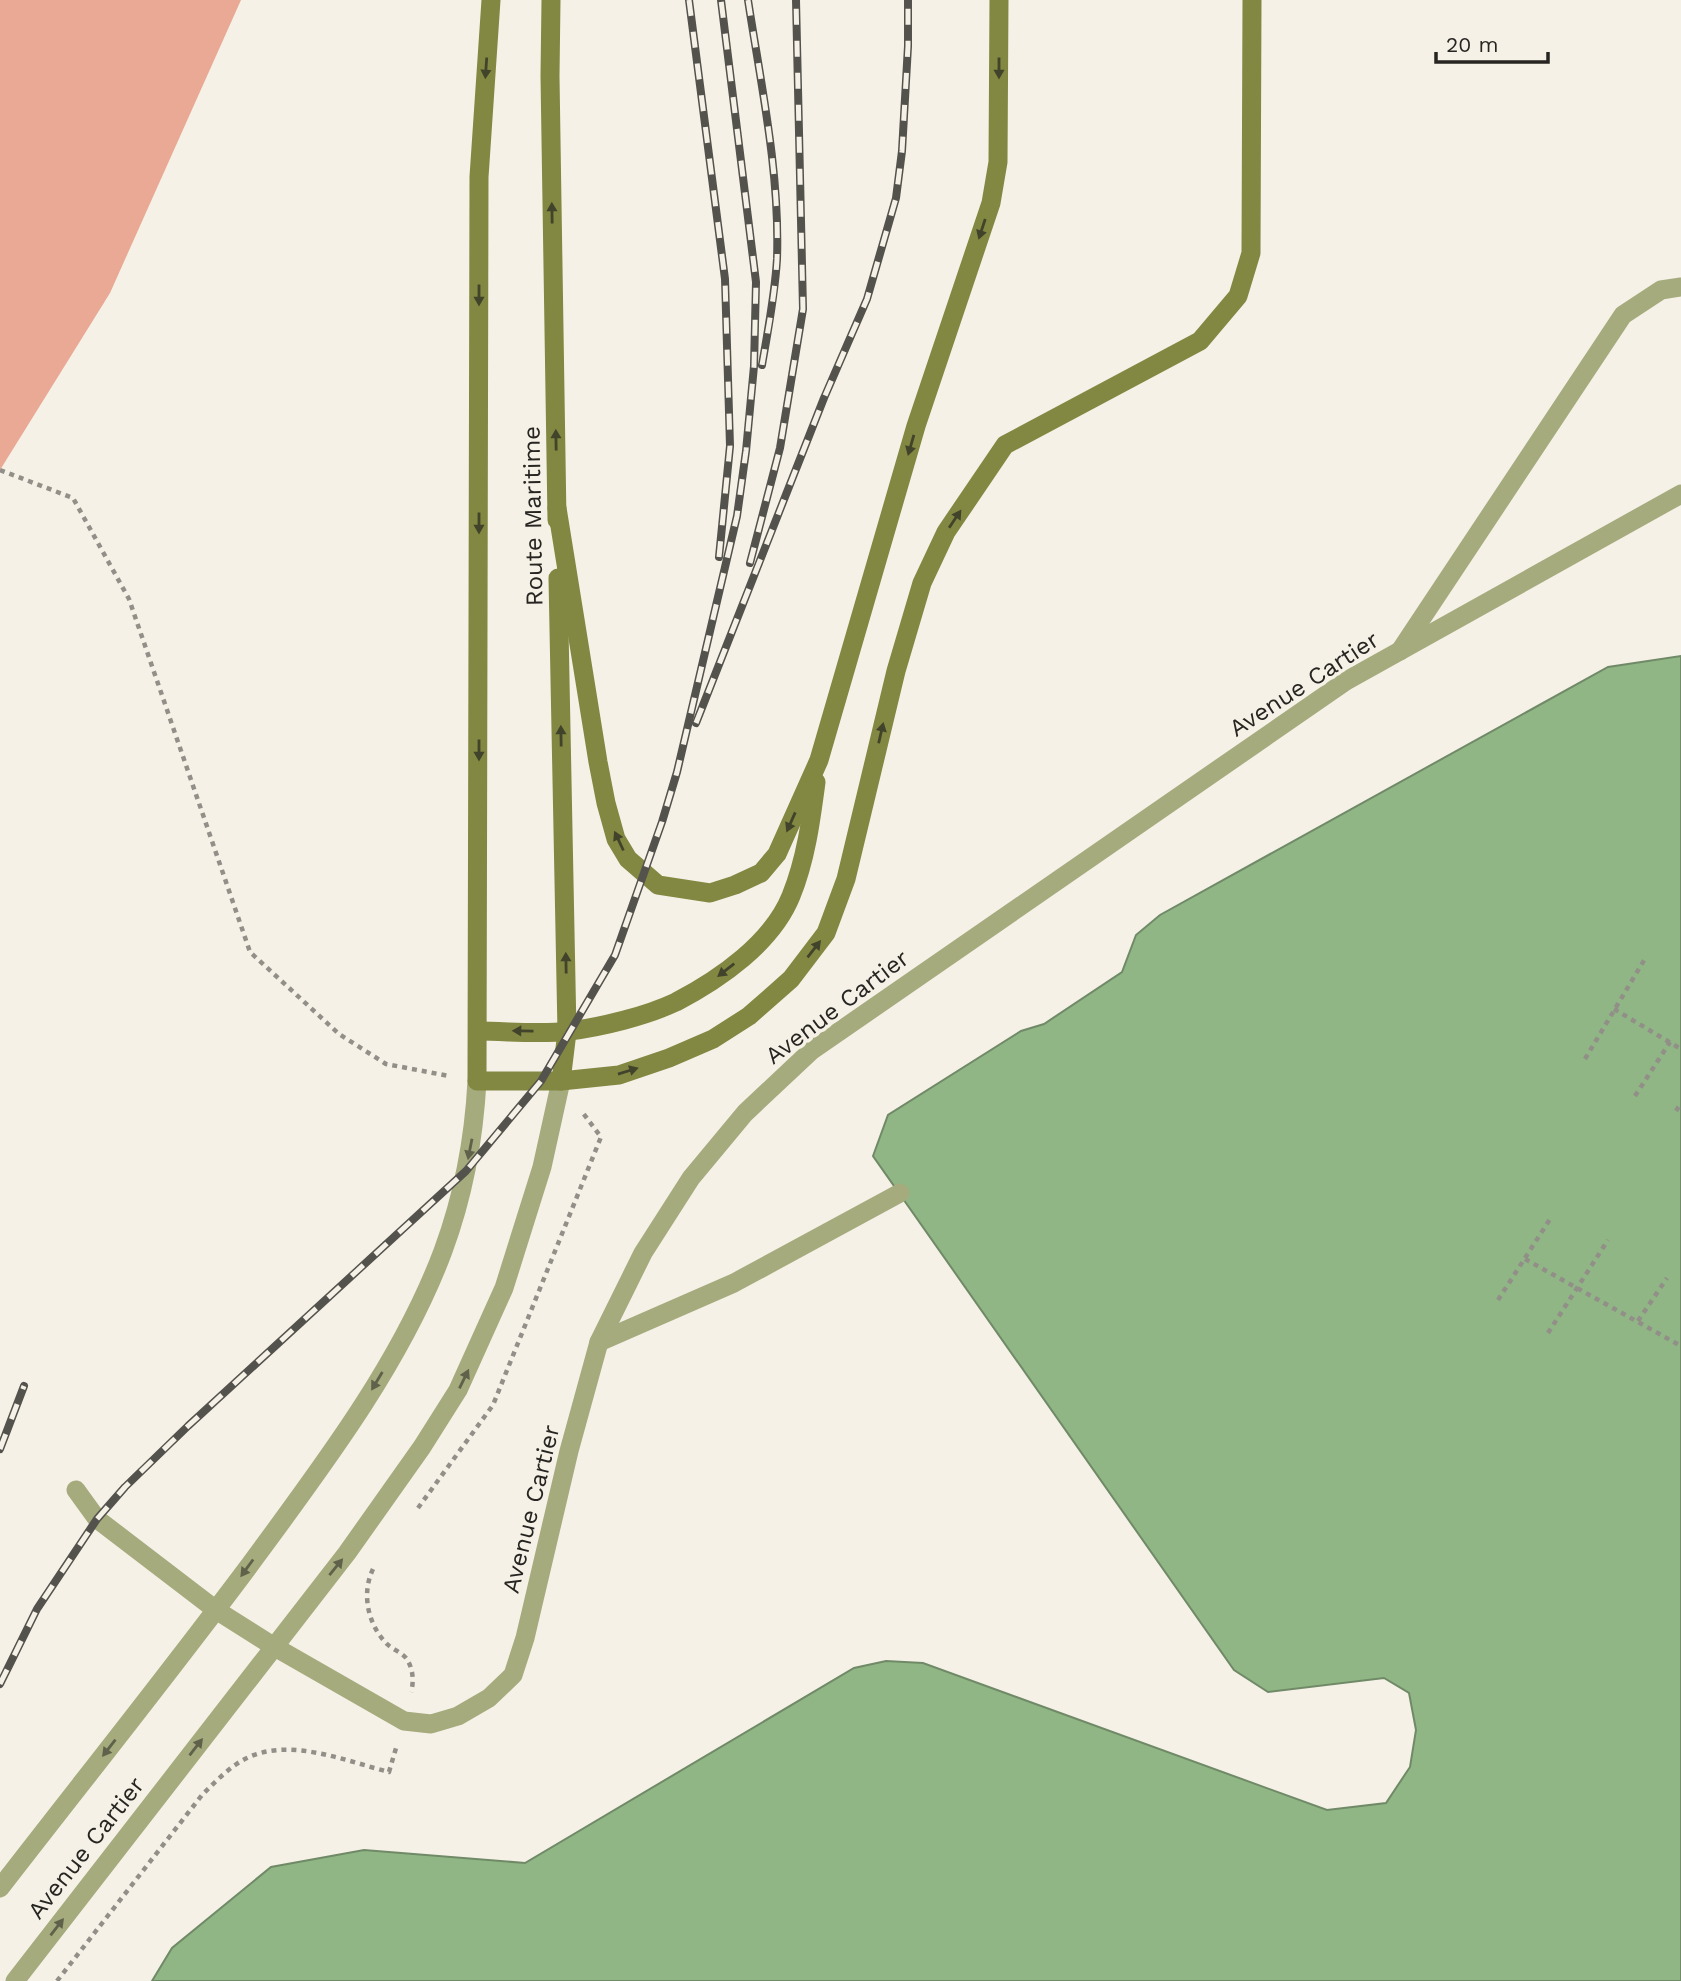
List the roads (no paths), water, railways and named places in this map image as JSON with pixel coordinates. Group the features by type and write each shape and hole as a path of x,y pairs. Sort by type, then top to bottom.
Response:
{"main road":[{"path":"491,0 479,177 478,1031 567,1032 620,1021 675,1002 723,973 767,935 791,897 807,844 819,760"},
{"name":"Route Maritime","path":"551,0 550,76 567,1032"},
{"path":"557,508 606,803 616,839 628,859 658,885 710,893 761,873 777,854 819,760 916,426 990,203 998,162 999,0"},
{"path":"477,1081 561,1081 619,1074 669,1058 713,1039 749,1016 790,978 826,933 846,879 895,671 922,583 946,532 1005,445 1200,341 1238,296 1251,253 1252,0"},
{"name":"Avenue Cartier","path":"477,1081 478,1031"},
{"name":"Avenue Cartier","path":"561,1081 567,1032"}],"street":[{"path":"1400,651 1623,315 1661,290 1681,287"},
{"name":"Avenue Cartier","path":"76,1490 97,1518 216,1610 404,1721 431,1724 458,1716 489,1698 513,1675 525,1638 569,1451 599,1342 643,1253 691,1178 745,1113 811,1051 1335,689 1681,494"},
{"name":"Avenue Cartier","path":"0,1888 216,1610 288,1512 358,1411 399,1344 443,1251 466,1171 475,1125 477,1081"},
{"name":"Avenue Cartier","path":"15,1981 347,1553 422,1447 458,1390 504,1288 542,1167 561,1081"},
{"path":"599,1342 734,1283 900,1193"}],"railway":[{"path":"689,0 725,279 730,446 719,557"},
{"path":"0,1684 37,1609 97,1519 125,1487 188,1426 466,1171 541,1081 615,955 677,772 737,516 746,451 754,366 756,282 721,0"},
{"path":"748,0 776,194 775,285 762,365"},
{"path":"750,563 780,448 803,309 796,0"},
{"path":"696,723 824,398 867,299 896,198 902,151 908,0"},
{"path":"0,1449 24,1386"}]}
